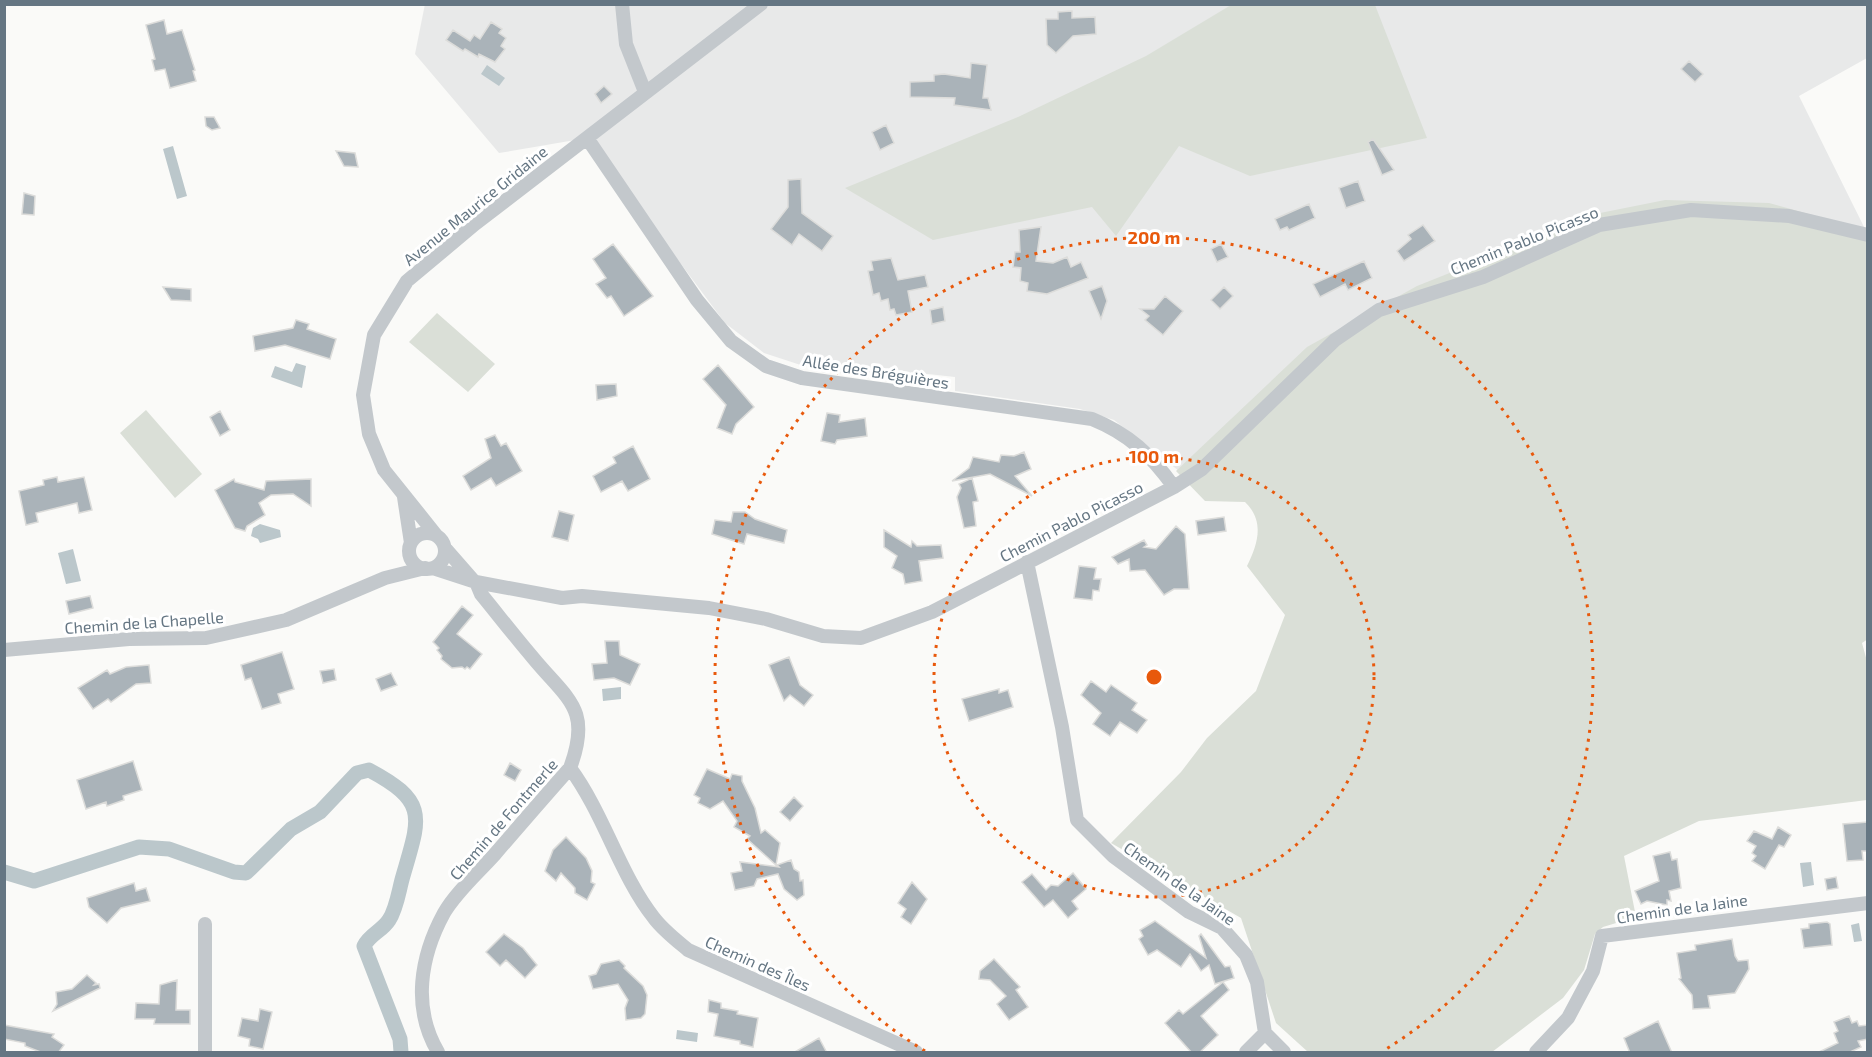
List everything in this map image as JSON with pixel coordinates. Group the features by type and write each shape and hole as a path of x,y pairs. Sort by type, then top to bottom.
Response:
{"street":[{"path":"622,4 626,44 645,92"},
{"name":"Avenue Maurice Gridaine","path":"436,535 384,470 369,434 363,395 374,335 406,281 645,92 761,4"},
{"name":"Allée des Bréguières","path":"587,138 697,300 731,341 766,366 802,378 1092,419 1118,429 1157,464 1174,487"},
{"name":"Chemin Pablo Picasso","path":"429,568 477,586 562,598 582,596 709,608 766,619 823,636 861,638 933,612 1174,487 1202,469 1335,340 1379,310 1483,276 1599,225 1691,210 1789,216 1868,235"},
{"name":"Avenue Maurice Gridaine","path":"404,497 410,525 410,547"},
{"path":"445,548 442,560 429,568 412,561 410,547 425,533 436,535 477,586"},
{"name":"Chemin de la Chapelle","path":"385,578 396,569 410,547"},
{"name":"Chemin de la Jaine","path":"1027,562 1062,727 1077,820 1113,856 1188,912 1222,928 1246,955 1257,982 1265,1033"},
{"name":"Chemin de la Chapelle","path":"4,650 129,639 206,638 286,620 385,578 429,568"},
{"name":"Chemin de Fontmerle","path":"438,1053 425,1021 422,974 427,950 445,911 570,768 576,751 579,723 572,700 477,586"},
{"name":"Chemin des Îles","path":"570,768 589,794 641,899 662,928 688,950 916,1053"},
{"name":"Chemin de la Jaine","path":"1536,1053 1568,1018 1593,971 1602,936 1868,903"},
{"path":"205,924 205,1053"},
{"path":"1246,1053 1265,1033 1284,1053"}],"shaded area":[{"path":"425,4 1867,5 1867,58 1799,96 1867,233 1188,478 1114,420 1080,409 955,391 955,377 928,374 825,373 764,353 725,323 587,138 499,153 415,54"},
{"path":"1231,5 1375,5 1427,138 1250,176 1179,146 1116,236 1092,207 933,240 845,188 1018,117 1146,56"},
{"path":"487,65 505,78 499,86 481,74"},
{"path":"173,146 187,196 177,199 163,149"},
{"path":"1665,200 1769,203 1867,230 1868,639 1862,643 1868,665 1867,800 1699,821 1624,856 1636,917 1603,927 1595,934 1584,970 1563,998 1492,1052 1308,1052 1276,1023 1241,918 1111,843 1181,772 1207,738 1256,691 1285,615 1247,566 1258,533 1251,509 1245,502 1205,501 1176,471 1307,347 1417,286 1600,213"},
{"path":"437,313 495,364 468,392 409,342"},
{"path":"296,363 306,366 302,388 271,377 275,366 292,372"},
{"path":"146,410 202,474 175,498 120,433"},
{"path":"260,524 280,530 281,537 260,543 258,539 251,536 253,528"},
{"path":"73,549 81,581 66,584 58,553"},
{"path":"621,687 621,699 603,701 602,689"},
{"path":"1811,862 1814,885 1803,887 1800,863"},
{"path":"1859,923 1862,941 1854,942 1851,925"},
{"path":"677,1030 698,1033 697,1042 676,1039"}],"building":[{"path":"1072,11 1072,18 1095,17 1096,34 1073,36 1056,53 1047,45 1046,19 1058,19 1058,12"},
{"path":"164,20 167,34 182,30 195,70 193,71 196,81 170,88 165,69 155,71 152,60 155,59 146,25"},
{"path":"491,22 502,29 499,33 506,38 501,46 505,49 495,62 479,54 478,57 465,49 463,51 446,40 453,30 470,41 474,35 480,39"},
{"path":"1689,61 1703,74 1695,82 1681,69"},
{"path":"971,63 987,65 983,98 988,98 991,110 954,105 955,98 910,97 910,82 934,81 934,75 944,74 970,78"},
{"path":"604,86 612,94 601,103 595,94"},
{"path":"205,117 214,117 220,128 212,130 206,126"},
{"path":"886,125 894,143 880,150 872,132"},
{"path":"1373,139 1394,170 1382,175 1368,142"},
{"path":"336,151 355,153 358,167 344,166"},
{"path":"801,179 802,213 833,236 822,251 799,234 792,245 771,229 788,207 788,180"},
{"path":"1358,181 1365,201 1346,208 1339,188"},
{"path":"24,193 35,196 34,215 22,214"},
{"path":"1309,204 1315,218 1289,230 1287,227 1280,230 1275,219"},
{"path":"1423,225 1435,241 1404,261 1397,251 1411,239 1408,235"},
{"path":"1041,227 1036,261 1053,263 1067,257 1071,267 1081,262 1088,278 1047,294 1027,291 1028,283 1020,281 1021,268 1013,267 1015,252 1020,252 1019,230"},
{"path":"613,244 653,296 624,316 611,296 607,298 596,284 606,278 593,259"},
{"path":"1221,244 1228,257 1217,262 1211,249"},
{"path":"891,258 898,280 925,275 928,287 908,291 912,312 896,315 894,309 890,310 888,299 881,301 879,293 873,295 868,271 873,270 871,261"},
{"path":"1364,261 1372,278 1348,290 1345,284 1320,297 1313,284"},
{"path":"1102,286 1107,301 1101,319 1089,291"},
{"path":"163,287 191,289 191,301 171,300"},
{"path":"1224,287 1233,296 1220,309 1211,300"},
{"path":"1165,296 1183,311 1163,335 1145,320 1149,316 1140,309 1154,309"},
{"path":"943,307 945,321 932,324 930,310"},
{"path":"296,320 309,324 307,329 336,339 330,359 285,345 255,351 253,336 293,328"},
{"path":"718,365 754,407 736,424 732,434 717,428 726,405 703,379"},
{"path":"616,384 617,396 597,400 596,385"},
{"path":"220,411 230,430 220,436 210,417"},
{"path":"827,413 840,415 839,422 865,418 867,436 837,440 835,444 821,441"},
{"path":"495,435 501,446 506,443 522,471 496,486 491,478 471,490 463,476 491,458 485,439"},
{"path":"633,446 650,479 628,491 622,481 601,492 593,476 616,463 613,457"},
{"path":"1024,452 1031,469 1015,476 1032,496 990,474 952,481 969,468 973,457 999,462 1001,455 1014,456"},
{"path":"57,477 58,482 84,477 92,510 79,513 77,503 36,513 38,522 26,525 19,491 44,485 43,480"},
{"path":"972,478 978,501 973,502 976,526 964,528 957,497 961,488 959,484"},
{"path":"234,479 235,482 264,490 266,481 311,479 311,506 293,494 271,495 259,503 265,515 247,526 245,531 235,528 215,490"},
{"path":"559,511 574,515 568,541 552,537"},
{"path":"733,512 745,512 755,519 787,530 784,543 747,534 744,544 712,534 715,520 731,522"},
{"path":"1224,517 1226,531 1198,535 1196,521"},
{"path":"1176,526 1185,534 1189,589 1174,589 1164,595 1145,570 1130,571 1129,559 1118,564 1112,557 1144,540 1147,545 1144,547 1156,549"},
{"path":"884,530 911,547 912,541 917,546 941,545 943,558 919,561 922,581 905,584 903,574 892,568 897,556 884,547"},
{"path":"1079,566 1096,568 1094,579 1101,579 1099,591 1093,590 1092,600 1074,598"},
{"path":"90,596 93,608 69,614 66,601"},
{"path":"462,606 473,615 457,634 482,654 470,669 467,667 465,669 452,668 441,659 442,656 437,650 439,648 433,642"},
{"path":"605,641 619,641 620,655 640,664 630,685 614,678 594,680 592,664 607,663"},
{"path":"282,652 294,689 278,694 281,703 262,709 251,678 245,680 241,665"},
{"path":"789,657 800,685 813,695 804,706 790,695 784,701 769,665"},
{"path":"149,665 151,683 136,684 111,702 108,699 93,709 78,688 107,670 110,674 126,667"},
{"path":"334,669 336,680 323,683 320,671"},
{"path":"391,673 397,685 381,691 376,679"},
{"path":"1091,681 1106,692 1111,685 1137,703 1132,710 1147,720 1137,733 1120,722 1110,736 1093,724 1101,713 1081,695"},
{"path":"999,689 999,693 1008,690 1013,707 969,721 962,699"},
{"path":"133,761 142,790 123,796 124,800 107,806 106,802 86,809 77,780"},
{"path":"510,763 521,770 515,781 504,775"},
{"path":"707,769 730,779 732,774 742,776 742,781 755,808 761,833 765,830 780,843 776,865 747,839 750,836 734,827 737,821 723,801 710,809 698,803 700,798 694,795"},
{"path":"794,797 803,806 790,821 780,812"},
{"path":"1868,822 1868,851 1862,851 1863,860 1847,861 1843,824"},
{"path":"1778,827 1791,835 1784,847 1779,845 1765,869 1752,861 1756,856 1752,853 1756,846 1747,841 1754,831 1772,839"},
{"path":"566,837 586,858 592,871 591,882 595,884 587,900 575,893 575,888 561,873 556,881 545,871 553,850"},
{"path":"1670,852 1672,860 1677,859 1681,888 1669,891 1671,901 1667,900 1667,905 1647,901 1641,904 1635,891 1659,881 1653,856"},
{"path":"791,860 794,869 799,872 800,881 803,880 804,895 797,900 784,889 778,874 757,879 754,886 735,890 731,873 742,871 740,862 779,867 777,865"},
{"path":"1073,873 1086,889 1072,901 1078,909 1068,918 1053,900 1044,907 1022,882 1032,874 1046,890 1051,885 1058,886"},
{"path":"1836,877 1838,888 1827,890 1825,879"},
{"path":"912,882 927,899 911,924 901,917 906,909 898,903"},
{"path":"134,883 136,891 146,888 150,901 121,908 107,923 89,907 87,898"},
{"path":"1155,921 1206,958 1199,936 1201,934 1225,967 1230,966 1234,978 1215,984 1209,965 1201,971 1190,954 1181,967 1157,950 1148,955 1139,939 1143,936 1140,930"},
{"path":"1827,922 1830,924 1832,945 1804,948 1801,929 1809,928 1809,924"},
{"path":"504,934 523,948 537,965 525,978 506,960 500,966 486,952"},
{"path":"1732,939 1735,956 1738,961 1748,960 1749,969 1735,993 1708,996 1710,1008 1693,1009 1692,995 1679,979 1681,978 1677,953 1696,950 1695,945"},
{"path":"994,959 1020,987 1016,990 1028,1007 1009,1020 997,1004 1006,996 990,980 979,979 980,971"},
{"path":"619,960 643,986 647,995 645,1014 641,1018 626,1020 625,1008 628,1000 618,984 593,989 589,976 596,974 601,964"},
{"path":"87,975 96,983 94,985 99,984 100,988 53,1011 57,1004 56,992 72,989"},
{"path":"177,980 176,1010 190,1010 190,1024 154,1024 155,1019 135,1019 136,1003 159,1004 160,985"},
{"path":"1223,982 1229,990 1201,1016 1218,1035 1199,1053 1192,1053 1165,1023 1179,1010 1183,1014"},
{"path":"709,1000 721,1003 721,1008 738,1011 737,1014 758,1018 753,1047 740,1044 740,1041 714,1036 718,1014 708,1012"},
{"path":"260,1009 272,1012 263,1049 249,1046 250,1039 238,1036 242,1018 258,1021"},
{"path":"1849,1016 1852,1023 1857,1021 1859,1026 1868,1025 1868,1039 1858,1041 1861,1047 1848,1053 1817,1053 1838,1043 1834,1033 1838,1031 1834,1022"},
{"path":"1658,1021 1672,1053 1630,1053 1624,1038"},
{"path":"4,1025 54,1034 52,1037 64,1045 58,1053 43,1053 25,1046 25,1043 4,1039"},
{"path":"819,1038 827,1053 793,1053"}],"waterway":[{"path":"4,872 34,881 139,847 169,849 234,872 246,873 291,829 320,812 357,773 369,770 402,792 411,802 415,813 416,825 413,839 394,910 386,924 369,938 364,946 400,1039 401,1052"}]}
